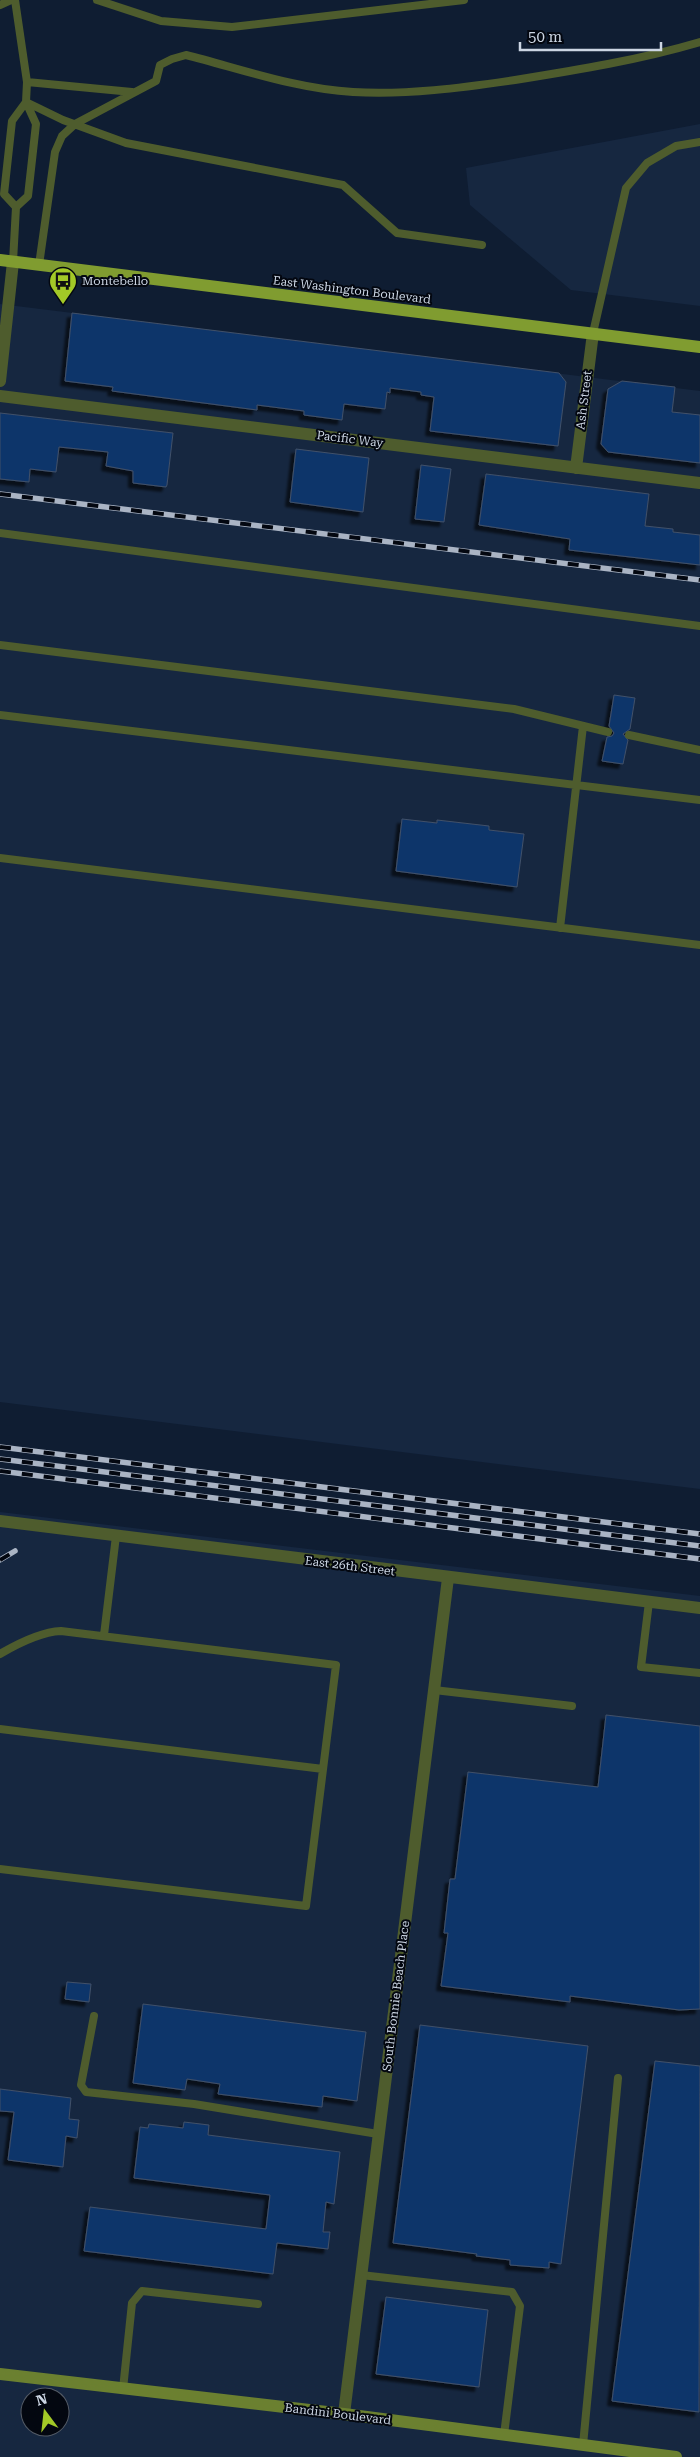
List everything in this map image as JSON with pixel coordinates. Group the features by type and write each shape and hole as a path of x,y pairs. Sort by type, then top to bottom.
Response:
{"main road":[{"name":"East Washington Boulevard","path":"6,261 700,347"},
{"name":"Bandini Boulevard","path":"0,2374 344,2414 676,2457"}],"street":[{"path":"0,381 6,261"},
{"name":"Ash Street","path":"576,468 593,333"},
{"name":"Pacific Way","path":"0,396 700,483"},
{"name":"East 26th Street","path":"0,1521 700,1608"},
{"name":"South Bonnie Beach Place","path":"344,2414 448,1578"}],"lane":[{"path":"0,5 13,0 27,82 26,102 36,124 28,196 16,208 6,261"},
{"path":"97,0 161,21 232,27 464,0"},
{"path":"39,265 55,152 62,136 75,124 132,92 156,81 160,65 172,59 186,55 290,82 351,92 401,93 452,89 581,70 660,54 700,42"},
{"path":"27,82 132,92"},
{"path":"26,102 75,124 126,143 343,185 397,233 482,245"},
{"path":"16,208 4,194 4,162 12,121 26,102"},
{"path":"593,333 626,188 647,163 676,146 700,142"},
{"path":"0,533 700,626"},
{"path":"0,645 514,709 608,732"},
{"path":"0,715 700,800"},
{"path":"560,928 583,726"},
{"path":"629,735 700,750"},
{"path":"0,858 700,945"},
{"path":"104,1636 116,1536"},
{"path":"648,1602 642,1667 700,1673"},
{"path":"0,1654 19,1644 55,1631 336,1665 306,1906 0,1869"},
{"path":"434,1690 572,1706"},
{"path":"0,1729 323,1769"},
{"path":"94,2016 81,2085 86,2092 194,2104 378,2134"},
{"path":"583,2445 618,2078"},
{"path":"361,2275 512,2292 520,2306 504,2435"},
{"path":"123,2388 132,2303 142,2291 258,2304"}],"shaded area":[{"path":"700,124 700,306 571,290 470,205 466,168"},
{"path":"0,304 700,391 700,1489 0,1402"},
{"path":"0,1512 700,1596 700,2457 0,2457"}],"building":[{"path":"72,313 559,373 566,382 558,446 430,431 434,397 421,395 421,392 390,388 390,393 387,392 385,409 344,404 342,420 304,415 304,411 257,405 257,410 112,391 113,387 65,381"},
{"path":"622,381 675,387 672,412 700,415 700,463 608,452 601,444 608,389"},
{"path":"0,413 173,433 167,485 166,487 133,483 133,471 106,466 108,452 59,447 56,472 30,469 29,482 0,479"},
{"path":"296,449 369,458 363,512 290,502"},
{"path":"421,465 451,469 444,522 415,519"},
{"path":"486,474 649,494 645,526 673,529 673,532 700,535 700,565 569,550 570,539 479,525"},
{"path":"614,695 635,698 630,729 623,734 628,740 623,764 602,761 607,737 612,736 614,733 609,726"},
{"path":"402,819 437,823 437,820 489,826 489,830 524,834 517,887 396,871"},
{"path":"606,1715 700,1726 700,2009 679,2010 570,1996 570,2002 441,1986 448,1933 444,1933 450,1879 455,1879 468,1772 598,1787"},
{"path":"67,1982 91,1984 89,2002 65,1999"},
{"path":"143,2004 366,2032 357,2101 323,2096 322,2107 218,2094 220,2084 187,2079 185,2090 133,2083"},
{"path":"420,2025 588,2046 561,2264 549,2262 549,2268 510,2265 510,2260 393,2243"},
{"path":"655,2061 700,2066 699,2412 612,2401"},
{"path":"0,2089 71,2098 69,2119 79,2120 77,2138 66,2136 63,2167 8,2160 14,2112 0,2111"},
{"path":"184,2122 209,2125 208,2135 340,2152 334,2204 326,2202 323,2232 330,2232 328,2249 277,2243 273,2274 84,2251 90,2207 266,2229 270,2195 134,2178 140,2127 148,2128 149,2124 183,2128"},
{"path":"386,2297 488,2310 479,2387 376,2374"}],"railway":[{"path":"0,494 700,580"},
{"path":"0,1447 700,1534"},
{"path":"0,1459 700,1546"},
{"path":"0,1471 700,1559"},
{"path":"0,1560 15,1551"}],"place":[{"name":"Montebello","path":"63,305"}]}
